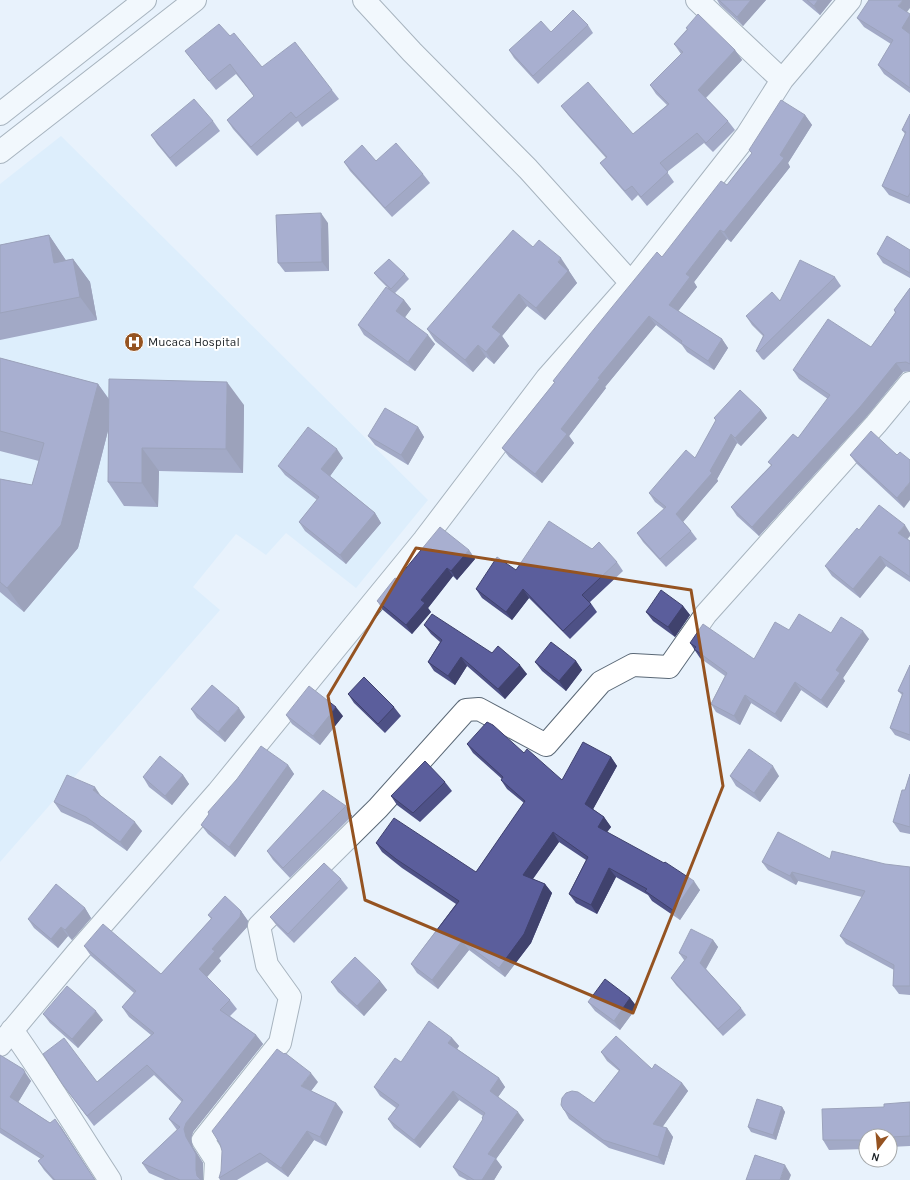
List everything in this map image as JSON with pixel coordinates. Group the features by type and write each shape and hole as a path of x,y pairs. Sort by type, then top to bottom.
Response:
{"street":[{"path":"0,114 145,0"},
{"path":"0,152 195,0"},
{"path":"364,0 412,52 528,169 631,283"},
{"path":"697,0 782,80"},
{"path":"110,1180 74,1125 44,1074 6,1037 76,954 218,792 424,540 547,378 631,283 747,135 782,80 850,0"},
{"path":"214,1180 216,1160 204,1140 280,1043 290,997 267,965 259,926 378,808 466,710 479,709 546,745 600,682 634,665 669,667 706,614 876,424 910,383"}],"highlighted area":[{"path":"416,548 691,590 723,786 633,1013 365,900 328,696"}],"shaded area":[{"name":"Mucaca Hospital","path":"61,136 428,500 356,588 286,533 266,555 236,534 193,587 220,610 0,862 0,184"}],"building":[{"path":"719,0 751,0 737,17"},
{"path":"807,0 818,0 814,6"},
{"path":"869,0 903,0 898,6 910,14 902,28 910,34 910,88 878,65 893,40 857,18"},
{"path":"573,10 588,25 533,76 509,50 541,21 551,32"},
{"path":"698,14 735,50 698,90 728,121 706,143 697,133 660,163 668,172 641,197 632,186 625,191 600,163 607,157 561,106 588,82 633,134 669,104 650,85 683,52 674,44 688,29 686,28"},
{"path":"219,24 230,36 234,33 262,67 295,42 332,90 296,118 291,112 251,147 227,120 254,96 230,64 209,81 185,51"},
{"path":"194,99 213,121 170,158 151,135"},
{"path":"781,100 805,115 780,155 784,158 724,232 720,230 686,274 690,277 669,305 722,339 708,361 681,343 682,341 649,316 598,378 600,379 561,429 567,434 535,474 502,448 555,382 553,381 590,334 657,252 662,257 721,181 727,185 752,153 749,150"},
{"path":"910,114 910,193 908,197 882,186 906,132 902,130"},
{"path":"396,143 423,174 385,208 344,162 362,145 376,161"},
{"path":"321,213 322,262 278,263 276,215"},
{"path":"513,230 533,247 539,240 561,258 558,262 568,271 536,308 519,294 492,327 501,334 486,352 478,345 465,360 427,329"},
{"path":"49,235 54,263 73,259 80,297 0,313 0,245"},
{"path":"887,236 910,250 910,273 877,254"},
{"path":"389,259 405,274 391,289 374,273"},
{"path":"800,260 835,277 758,352 756,351 764,335 746,316 772,292 780,301"},
{"path":"386,287 404,300 396,311 428,335 408,362 358,325"},
{"path":"910,288 910,364 906,362 896,363 860,407 752,527 731,507 772,465 768,462 793,434 798,438 830,395 793,370 828,319 871,347 896,312 894,310"},
{"path":"0,358 98,384 61,525 7,588 0,582 0,479 32,485 44,443 0,431"},
{"path":"109,379 227,382 226,449 142,448 142,483 108,482"},
{"path":"740,390 761,410 735,438 731,434 710,471 712,473 676,514 691,531 660,559 637,533 666,507 649,493 686,450 695,458 716,420 714,418"},
{"path":"385,408 418,427 401,455 368,436"},
{"path":"308,427 337,449 321,469 375,513 340,555 299,522 319,497 278,466"},
{"path":"871,431 897,455 900,452 910,460 910,482 897,498 850,455"},
{"path":"879,505 905,525 898,533 910,541 910,577 880,556 853,589 825,566 857,528 859,530"},
{"path":"549,521 592,549 599,542 617,562 582,595 591,604 563,631 523,589 506,612 476,589 497,557 516,570"},
{"path":"440,527 469,550 451,571 447,568 421,600 425,603 406,625 377,601 395,578 397,579"},
{"path":"661,590 683,606 668,627 646,612"},
{"path":"432,614 492,653 498,646 520,665 498,689 461,657 448,676 428,662 442,640 424,625"},
{"path":"799,614 831,633 841,617 863,631 836,670 840,673 821,700 795,682 775,714 745,695 734,716 711,704 727,673 694,649 696,647 690,643 703,624 754,659 775,622 789,630"},
{"path":"551,642 576,661 559,681 535,662"},
{"path":"910,665 910,735 890,728 903,693 898,691"},
{"path":"364,677 394,707 378,724 348,694"},
{"path":"212,685 239,708 218,732 191,709"},
{"path":"309,686 336,707 313,736 286,715"},
{"path":"487,722 493,725 524,753 527,749 562,780 583,742 611,757 585,804 604,817 598,827 664,863 665,862 694,881 674,911 645,891 647,889 609,868 591,905 569,894 588,857 553,832 523,875 545,884 524,934 499,968 462,941 432,980 411,964 459,901 396,859 376,843 394,818 476,872 525,801 501,780 503,777 467,744"},
{"path":"261,746 288,765 229,847 201,825 209,814 208,812 237,779"},
{"path":"749,749 773,766 754,793 730,776"},
{"path":"160,756 183,775 165,796 143,777"},
{"path":"425,761 445,782 413,813 391,796"},
{"path":"910,774 910,827 893,822 902,790 905,790"},
{"path":"67,775 95,787 93,790 135,822 120,842 86,817 54,802"},
{"path":"323,790 346,806 283,868 267,851"},
{"path":"778,832 830,859 832,851 885,864 910,867 910,986 893,986 894,965 840,936 865,891 792,872 790,876 762,862"},
{"path":"324,863 341,879 288,934 270,917"},
{"path":"56,884 85,908 65,930 61,927 51,939 28,919"},
{"path":"225,896 241,911 240,917 212,949 215,951 199,969 230,1000 220,1010 256,1035 186,1123 184,1129 186,1137 196,1154 197,1176 201,1180 180,1180 142,1163 180,1127 169,1119 183,1100 147,1065 87,1116 63,1085 43,1054 64,1038 97,1082 154,1033 122,1007 136,991 84,946 103,924 161,974 212,918 208,915"},
{"path":"691,929 713,940 700,963 741,1008 718,1029 671,978 687,957 679,953"},
{"path":"355,957 380,981 357,1006 331,982"},
{"path":"605,979 630,998 614,1021 588,1002"},
{"path":"67,986 96,1011 72,1039 43,1014"},
{"path":"429,1021 452,1038 448,1043 499,1078 490,1091 518,1112 488,1154 496,1158 482,1180 474,1180 453,1167 483,1119 482,1118 485,1113 453,1091 414,1140 388,1119 399,1105 374,1087 395,1058 401,1062"},
{"path":"616,1036 652,1069 655,1064 682,1083 653,1124 667,1128 658,1157 603,1140 564,1110 561,1105 562,1098 566,1093 572,1091 578,1092 594,1103 620,1070 601,1052"},
{"path":"277,1049 284,1054 285,1053 311,1073 301,1086 336,1103 320,1137 307,1131 281,1168 260,1153 219,1178 221,1171 222,1151 220,1144 212,1131"},
{"path":"0,1055 23,1069 25,1072 10,1097 50,1123 55,1119 95,1180 55,1180 38,1161 44,1156 0,1128"},
{"path":"757,1099 782,1107 773,1135 748,1127"},
{"path":"910,1102 910,1136 898,1137 898,1128 858,1128 858,1140 823,1140 822,1109 884,1107 884,1104"},
{"path":"755,1155 785,1165 780,1180 746,1180"}],"place":[{"name":"Mucaca Hospital","path":"134,342"}]}
